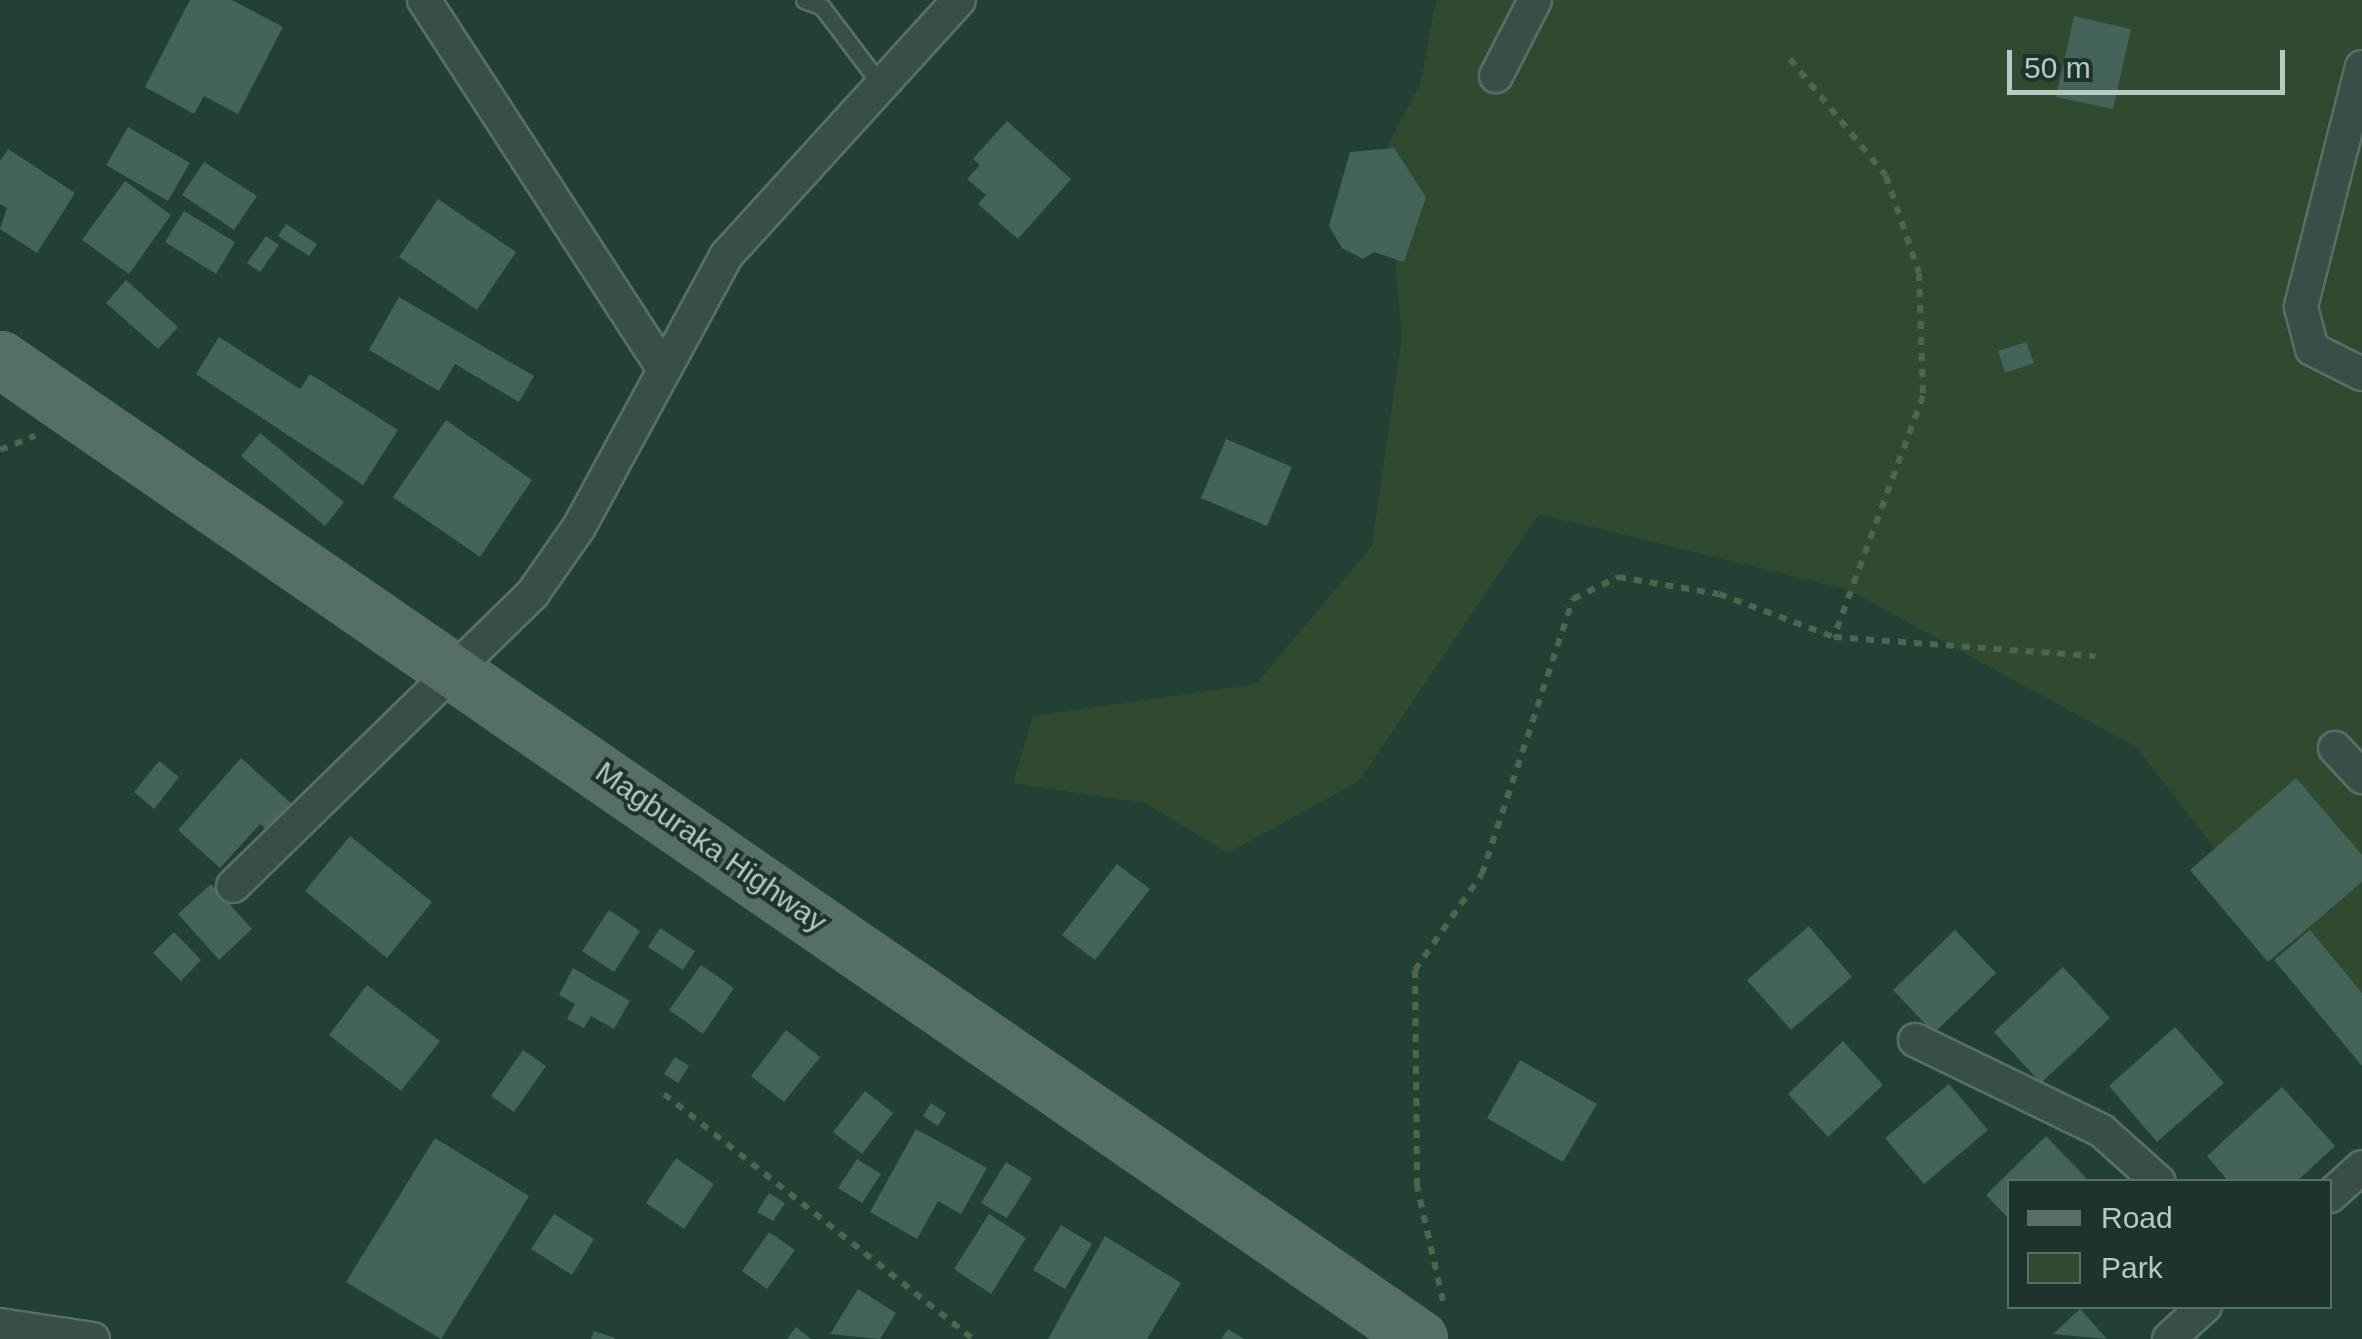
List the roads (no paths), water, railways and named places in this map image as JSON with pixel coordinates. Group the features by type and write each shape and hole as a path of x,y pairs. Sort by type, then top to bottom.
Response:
{"main road":[{"name":"Magburaka Highway","path":"0,359 1434,1330"}],"street":[{"path":"424,0 664,370"},
{"path":"233,886 458,672 533,593 570,540 726,256 959,0"},
{"path":"1496,76 1535,0"},
{"path":"2362,67 2302,307 2312,349 2362,374"},
{"path":"2335,748 2362,777"},
{"path":"1915,1040 2102,1132 2157,1179"},
{"path":"2332,1194 2362,1167"},
{"path":"2169,1339 2202,1309"},
{"path":"0,1325 93,1339"}],"lane":[{"path":"804,0 822,7 882,85"}]}
